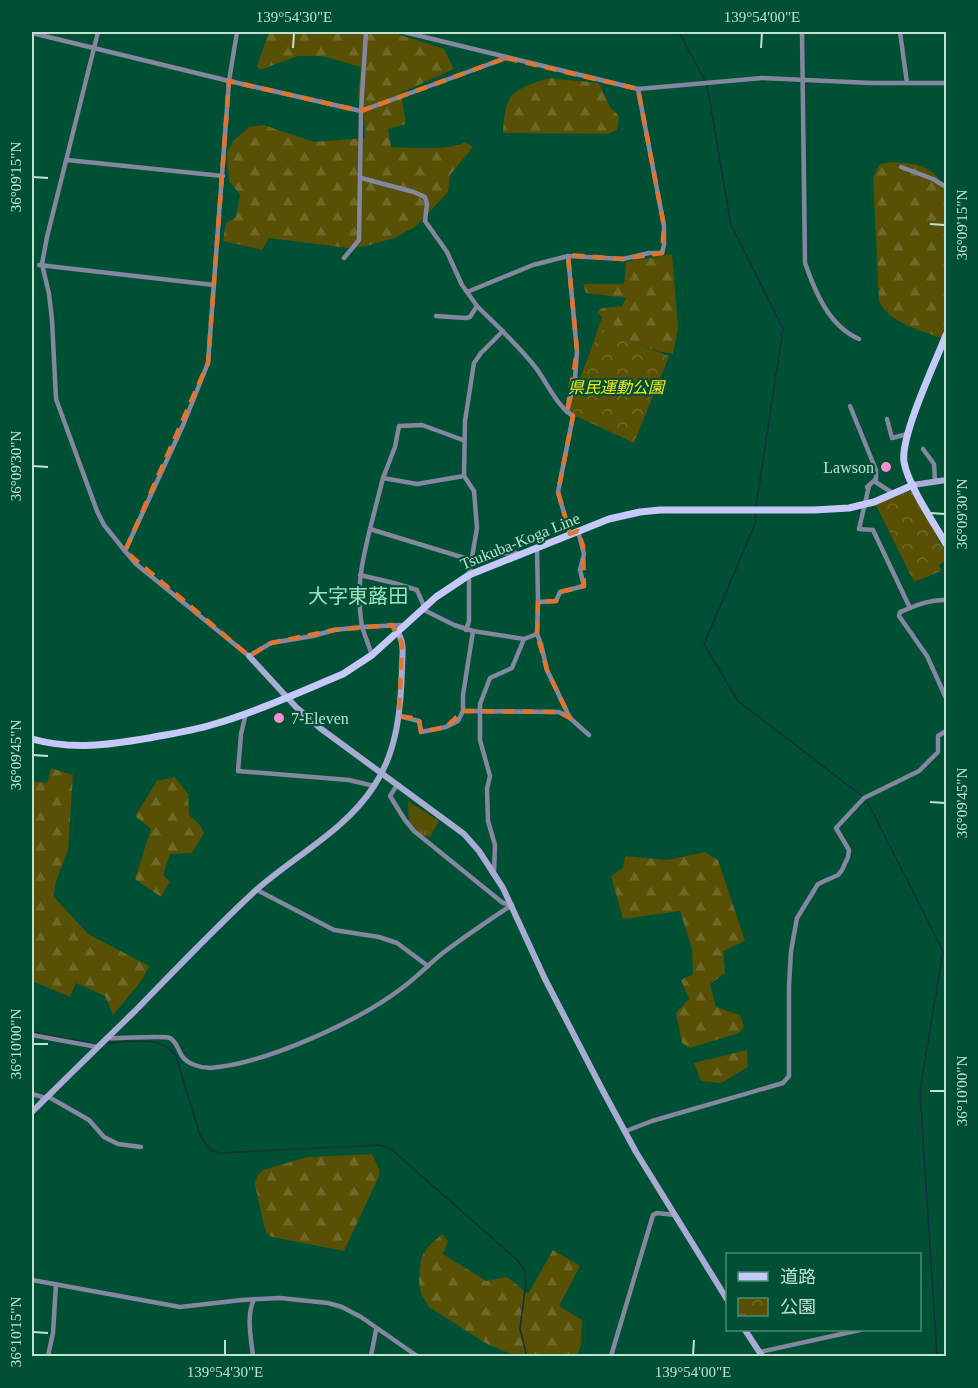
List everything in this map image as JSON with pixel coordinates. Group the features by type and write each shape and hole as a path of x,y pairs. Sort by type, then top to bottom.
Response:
{"main road":[{"path":"946,335 908,434 904,462 946,544"},
{"name":"Tsukuba-Koga Line","path":"32,739 68,746 105,746 188,731 246,713 343,674 372,656 424,608 469,575 620,516 660,510 842,508 865,504 914,485"}],"street":[{"path":"98,32 41,264 52,320 56,399 97,511 104,525 136,564 249,656 320,728 464,834 494,872 560,1008 626,1131 726,1298"},
{"path":"125,551 184,423 208,363 229,81 237,32"},
{"path":"344,258 359,240 361,111 366,32"},
{"path":"404,32 638,89 743,79 945,83"},
{"path":"802,32 804,263 834,322 845,332 859,339"},
{"path":"900,32 907,83"},
{"path":"32,33 361,111 506,57"},
{"path":"467,291 533,265 568,256 622,259 649,253 662,253 664,226 638,89"},
{"path":"67,160 223,176"},
{"path":"900,167 933,179 946,187"},
{"path":"360,178 423,195 427,204 425,221 447,252 458,278 477,306 537,369 552,394 573,416 558,492 584,554 580,570 584,586 560,592 556,601 538,602"},
{"path":"567,412 575,379 577,351 568,256"},
{"path":"41,264 214,285"},
{"path":"436,316 466,318 470,317 477,306"},
{"path":"466,630 469,621 469,575 477,528 474,491 464,476 464,440 474,363 503,331"},
{"path":"850,406 876,470 874,481 867,487 860,529 874,531 910,608"},
{"path":"887,419 892,438 908,434"},
{"path":"372,656 362,627 358,599 360,575 383,477 395,447 399,426 422,425 464,440"},
{"path":"922,449 934,464 935,481"},
{"path":"383,477 417,484 464,476"},
{"path":"914,485 946,480"},
{"path":"874,481 894,494"},
{"path":"370,529 471,560 514,552 519,554"},
{"path":"537,547 537,634 547,670 570,718"},
{"path":"360,575 417,590 426,611 466,630 524,639 537,634"},
{"path":"946,600 932,600 900,612 901,620 927,656 946,698"},
{"path":"249,656 271,643 334,630 402,625 404,627"},
{"path":"399,716 419,721 421,732 446,727 458,721 463,711 463,695 473,631"},
{"path":"32,1112 257,890 343,821 374,786 392,746 399,716 402,640 398,633"},
{"path":"494,872 495,845 488,821 490,776 480,740 479,711 490,678 512,668 524,639"},
{"path":"463,711 559,712 570,718 589,735"},
{"path":"246,713 237,771 349,780 374,786"},
{"path":"626,1131 652,1121 783,1083 787,1079 789,1076 791,951 797,918 818,884 838,874 845,865 849,850 836,828 864,798 919,771 938,752 939,736 946,731"},
{"path":"397,785 390,795 414,831 503,903 512,905"},
{"path":"257,890 334,930 379,937 397,943 428,966"},
{"path":"107,1038 162,1035 169,1037 176,1043 187,1062 201,1067 210,1068 261,1057 303,1041 365,1012 402,988 443,953 512,905"},
{"path":"32,1035 97,1047"},
{"path":"32,1095 47,1097 89,1120 104,1137 118,1144 141,1147"},
{"path":"611,1356 653,1215 675,1215"},
{"path":"32,1280 180,1307 254,1299 301,1299 328,1303 361,1317 376,1330 417,1356"},
{"path":"48,1356 53,1333 56,1284"},
{"path":"253,1356 250,1319 254,1299"},
{"path":"371,1356 376,1330"},
{"path":"746,1331 761,1354 852,1331"}],"highlighted area":[{"path":"506,58 638,89 664,226 662,253 623,259 568,255 577,351 567,412 573,416 558,492 570,534 578,531 583,546 584,586 560,592 556,601 538,602 537,634 547,670 570,718 559,712 463,711 446,727 421,732 419,719 399,716 402,643 392,625 334,630 271,643 249,656 125,551 208,363 229,81 361,111"}],"green space":[{"path":"269,32 391,32 444,49 454,69 401,93 406,124 388,129 391,147 439,148 465,142 473,147 450,175 448,192 415,227 394,238 349,248 269,238 262,250 223,241 226,223 236,217 240,195 229,181 227,153 233,141 249,127 264,125 314,142 365,138 364,115 358,96 361,67 322,56 298,56 260,70 257,66"},
{"path":"549,78 599,83 610,107 619,116 617,130 608,134 503,133 506,109 513,95 526,86"},
{"path":"889,162 922,166 935,174 946,189 946,340 899,321 884,309 879,301 873,178 879,165"},
{"path":"672,254 678,328 673,354 623,338 570,410 602,317 597,312 602,308 622,306 626,298 586,293 583,284 624,284 626,262"},
{"name":"県民運動公園","path":"601,329 669,356 634,443 569,413 573,393"},
{"path":"910,491 946,553 946,561 939,565 941,571 914,582 875,503"},
{"path":"51,768 73,775 68,850 53,896 88,934 149,966 142,980 113,1015 105,996 76,983 70,997 32,981 32,781 47,783"},
{"path":"175,777 188,794 189,815 199,824 204,833 192,853 170,854 163,875 170,882 161,897 135,879 151,829 135,816 157,781"},
{"path":"408,801 439,821 430,837 422,835 409,822"},
{"path":"705,852 718,860 745,941 723,951 725,973 710,984 716,1007 740,1015 744,1027 739,1033 690,1048 682,1043 676,1013 689,999 681,980 693,974 692,949 680,911 623,919 611,876 623,868 625,856 667,860"},
{"path":"747,1050 748,1067 721,1083 701,1081 694,1063"},
{"path":"372,1154 379,1169 379,1176 344,1251 272,1237 267,1234 255,1184 257,1176 263,1170 307,1157"},
{"path":"442,1234 448,1241 443,1254 486,1281 507,1277 528,1294 553,1250 580,1266 559,1306 582,1320 581,1344 577,1356 516,1356 487,1344 429,1307 421,1294 420,1267 422,1256 428,1247"}],"waterway":[{"path":"679,32 705,81"},
{"path":"707,85 731,225 783,329 756,506"},
{"path":"756,514 755,524 704,644 738,701 862,796"},
{"path":"866,799 943,951 920,1091 937,1356"},
{"path":"32,1032 95,1044"},
{"path":"108,1043 154,1042 169,1049 176,1056 200,1135 210,1150 220,1153 380,1145 391,1149 517,1260 525,1271 526,1282 520,1329 527,1356"}],"place":[{"name":"Lawson","path":"886,467"},
{"name":"7-Eleven","path":"279,718"}],"district":[{"name":"大字東蕗田","path":"358,596"}]}
